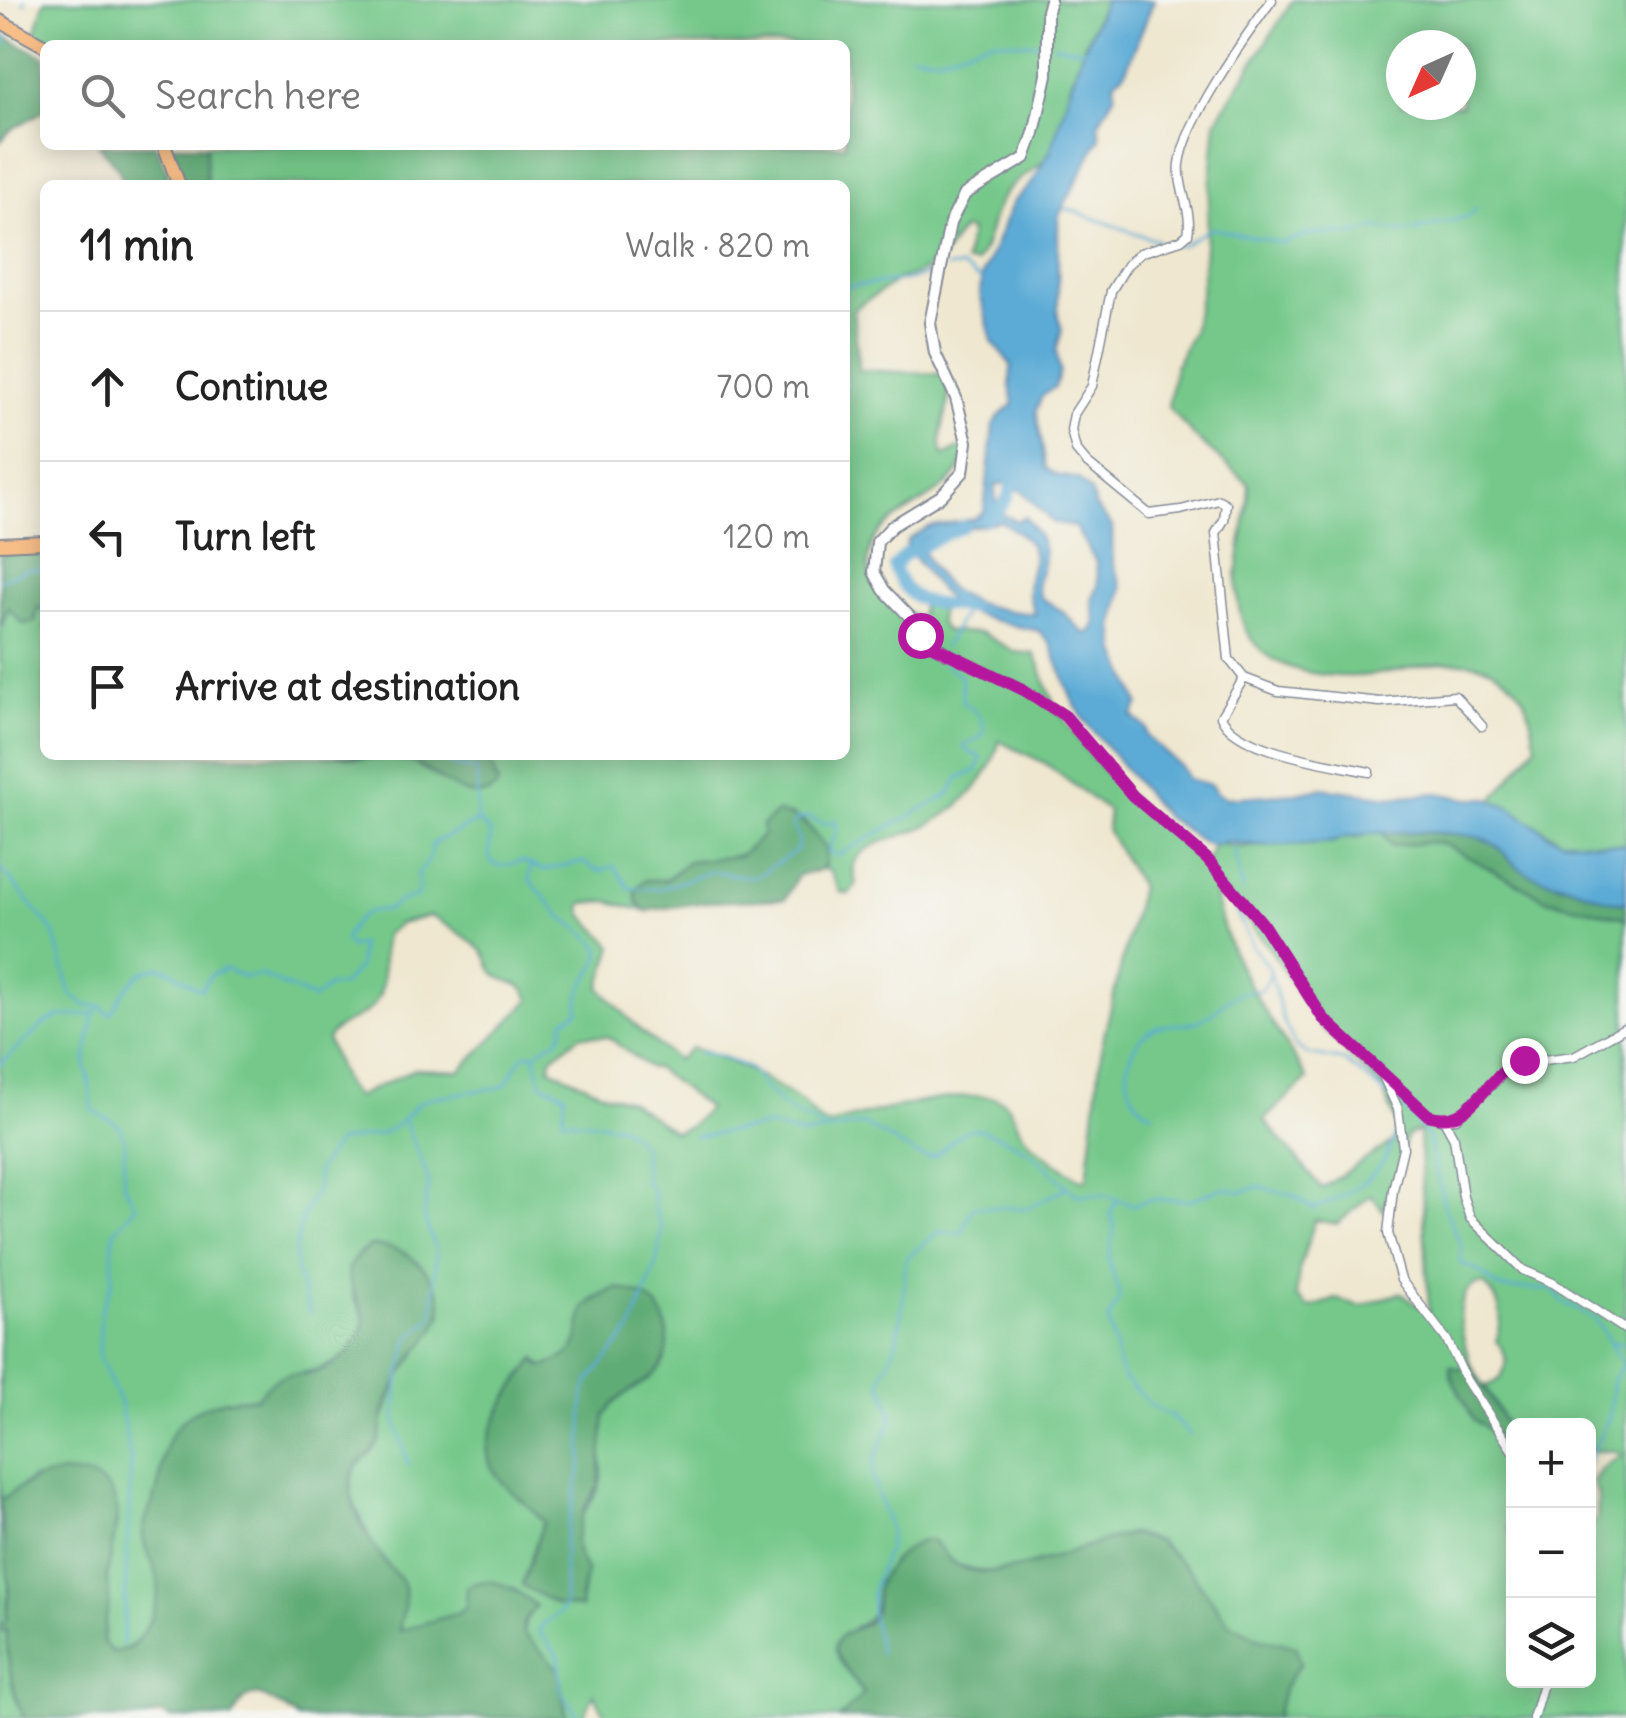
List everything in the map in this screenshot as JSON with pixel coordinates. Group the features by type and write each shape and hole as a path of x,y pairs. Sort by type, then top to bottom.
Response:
{"main road":[{"path":"0,22 40,43"},
{"path":"166,150 177,180"},
{"path":"0,544 40,542"}],"street":[{"path":"1050,0 1047,74 1025,158 965,194 950,223 930,323 935,353 956,398 967,442 963,472 941,496 892,526 877,542 874,572 884,590 910,616 920,635 1065,716 1133,796 1207,859 1262,923 1323,1018 1428,1115 1444,1120 1456,1118 1514,1064 1574,1056 1626,1027"},
{"path":"1272,0 1202,108 1182,152 1179,168 1189,216 1188,234 1181,240 1140,253 1127,265 1111,291 1092,386 1074,414 1071,430 1076,450 1086,463 1149,514 1219,500 1226,504 1216,533 1219,569 1229,659 1244,678 1278,691 1380,702 1455,696 1482,726"},
{"path":"1244,678 1221,716 1234,733 1271,750 1369,772"},
{"path":"1382,1074 1398,1110 1403,1148 1388,1233 1401,1280 1447,1340 1466,1380 1506,1441"},
{"path":"1444,1120 1454,1138 1470,1218 1523,1270 1553,1283 1626,1330"},
{"path":"1533,1718 1542,1688"}],"green space":[{"path":"45,0 1105,0 1077,64 1050,152 1001,199 975,263 965,262 970,231 964,229 932,266 897,279 853,311 859,370 939,374 948,392 943,456 967,445 963,462 944,487 875,537 869,557 871,579 889,602 917,617 923,597 941,606 939,622 945,631 982,633 1015,652 1034,654 1055,705 1086,750 1142,809 1207,861 1213,845 1334,842 1340,837 1360,837 1381,829 1391,846 1433,842 1446,845 1548,900 1626,918 1626,1718 1276,1718 1283,1689 1301,1663 1296,1646 1260,1639 1229,1623 1191,1572 1131,1534 999,1571 963,1567 933,1541 902,1556 882,1578 870,1617 854,1627 838,1659 864,1694 840,1718 607,1718 594,1694 583,1718 566,1718 557,1682 523,1633 530,1601 512,1588 480,1582 467,1595 466,1607 458,1613 398,1632 405,1592 372,1544 351,1496 351,1481 357,1462 372,1449 398,1380 442,1315 434,1284 421,1267 371,1246 358,1254 349,1268 354,1298 365,1318 358,1340 347,1354 318,1369 285,1378 256,1399 227,1401 201,1409 179,1425 171,1437 143,1532 158,1577 159,1593 153,1616 140,1637 132,1645 112,1652 103,1642 109,1597 107,1578 117,1521 33,1478 1,1500 9,1585 6,1622 0,1625 0,628 8,608 36,617 40,608 40,760 402,760 414,763 467,794 489,792 497,781 490,760 850,760 850,180 206,180 205,155 206,150 850,150 850,40 48,40 35,33","holes":["999,741 1045,763 1108,811 1107,830 1140,887 1102,1044 1087,1179 1079,1178 1036,1147 1021,1131 1007,1105 991,1097 946,1098 829,1125 799,1100 734,1063 691,1048 677,1060 642,1032 600,988 613,946 583,915 583,903 607,901 646,911 637,902 689,861 719,860 746,853 790,814 806,823 826,848 822,869 830,871 840,892 849,894 856,885 853,867 860,855 874,845 931,824 957,806 980,783","1220,887 1271,950 1316,1022 1381,1086 1397,1124 1398,1138 1322,1188 1264,1120 1307,1079 1238,964 1220,915 1215,889","430,916 477,947 494,973 518,985 530,1000 460,1071 415,1069 356,1097 346,1086 327,1040 377,1000 382,985 385,935 399,924","581,1035 608,1037 707,1110 689,1127 675,1132 628,1100 605,1094 550,1068 551,1058","1419,1131 1429,1312 1400,1293 1362,1306 1336,1299 1309,1308 1296,1296 1299,1270 1315,1220 1337,1224 1371,1195 1383,1210 1397,1176 1406,1136","616,1288 640,1296 662,1363 650,1378 615,1402 604,1417 601,1476 576,1535 578,1555 587,1572 580,1604 522,1585 544,1521 500,1479 490,1463 489,1438 501,1408 535,1359 545,1367 572,1351 582,1334 587,1306"]},
{"path":"1293,0 1626,0 1626,845 1561,840 1493,800 1536,745 1524,699 1505,677 1466,663 1357,676 1319,674 1275,660 1248,634 1237,587 1249,484 1197,439 1168,407 1175,366 1192,332 1201,292 1216,121"},
{"path":"0,34 40,54 40,113 11,130 0,142"},
{"path":"103,150 158,150 171,180 123,180"},
{"path":"172,150 206,150 206,180 183,180"},
{"path":"40,550 40,608 35,622 23,624 8,608 0,628 0,554"},
{"path":"405,760 490,760 498,785 489,793 467,793"},
{"path":"777,813 805,824 826,848 825,866 798,875 785,899 706,902 646,911 637,902 635,891 645,880 666,880 689,861 740,856 763,835 762,825"},
{"path":"1381,829 1465,834 1488,840 1518,867 1535,876 1626,903 1626,918 1548,900 1446,845 1433,842 1391,846"},
{"path":"371,1246 401,1251 413,1259 437,1288 441,1303 435,1329 406,1367 387,1403 379,1441 356,1467 351,1481 352,1501 363,1528 404,1588 399,1631 458,1613 466,1607 467,1587 476,1583 494,1582 512,1589 536,1606 523,1623 523,1633 559,1670 566,1718 297,1718 262,1697 251,1695 233,1718 171,1718 161,1713 144,1718 24,1718 10,1675 6,1629 0,1633 0,1625 6,1622 9,1585 0,1500 30,1482 61,1473 86,1476 111,1491 116,1516 103,1642 112,1652 130,1648 149,1622 156,1602 158,1581 143,1534 170,1438 188,1416 200,1409 227,1400 256,1398 280,1377 322,1370 347,1354 359,1338 365,1319 349,1271 359,1255"},
{"path":"616,1288 640,1294 658,1307 668,1343 659,1369 605,1415 599,1486 584,1509 576,1539 577,1554 587,1572 581,1608 557,1605 522,1585 544,1521 494,1471 488,1451 490,1438 502,1408 535,1359 545,1367 573,1350 584,1307"},
{"path":"1470,1363 1506,1425 1506,1450 1496,1435 1474,1420 1452,1378 1450,1366 1459,1369"},
{"path":"1131,1534 1158,1541 1191,1572 1229,1623 1260,1639 1296,1646 1301,1662 1283,1689 1276,1718 840,1718 864,1693 838,1658 836,1642 870,1620 879,1582 908,1548 931,1540 957,1565 986,1572 1027,1566"},
{"path":"7,1628 10,1674 24,1718 0,1718 0,1633"}],"water":[{"path":"1105,0 1154,0 1125,72 1114,81 1115,94 1098,123 1100,137 1058,217 1058,317 1062,330 1056,350 1060,371 1055,387 1042,396 1036,411 1046,468 1056,475 1078,479 1112,526 1113,562 1122,588 1114,627 1117,652 1139,704 1132,716 1188,779 1211,785 1227,798 1322,788 1390,797 1438,793 1486,798 1510,807 1561,840 1626,845 1626,903 1529,874 1492,843 1455,834 1408,832 1363,834 1334,842 1208,844 1166,818 1085,721 1072,700 1051,645 1039,631 960,608 938,588 906,547 908,540 928,527 974,519 984,512 993,427 1014,404 1011,365 992,341 980,294 982,276 1013,202 1031,184 1051,149 1079,60","holes":["1004,483 1022,491 1053,523 1075,527 1096,562 1098,586 1092,599 1096,623 1090,633 1083,632 1062,611 1040,597 1042,545 1025,517 1016,521 1002,514 995,486","1000,521 1030,545 1033,564 1029,598 1036,614 988,606 954,591 937,575 918,543 943,533"]}],"waterway":[{"path":"24,4 25,0"},
{"path":"0,52 9,36"},
{"path":"911,54 939,57 992,40 1041,44"},
{"path":"1053,45 1086,50"},
{"path":"1065,208 1158,241"},
{"path":"1175,245 1182,246 1210,228 1282,243 1311,234 1355,234 1378,228 1407,232 1470,216 1476,208"},
{"path":"947,268 961,267 981,280"},
{"path":"850,286 909,280 936,271"},
{"path":"987,518 1007,497 1014,468"},
{"path":"963,526 904,555 894,567 907,591 916,597 936,604 973,608"},
{"path":"0,580 27,569 40,569"},
{"path":"944,647 965,611"},
{"path":"446,760 456,767 477,770 477,820 491,833 489,858 496,865 522,861 543,870 583,862 598,871 614,866 629,888 660,889 712,871 754,878 797,850 799,838 792,826 796,820 809,817 824,824 836,822 828,853 838,855 948,795 960,777 976,771 982,758 964,746 983,736 984,725 977,713 963,703 961,677 940,660 942,654"},
{"path":"0,867 54,932 71,995 87,1006 101,1006 112,1012 136,978 153,968 173,972 201,990 210,976 225,969 245,977 261,975 314,999 329,986 343,985 359,966 360,944 350,947 344,940 356,921 366,913 387,910 416,897 418,873 428,862 433,843 477,822"},
{"path":"1234,845 1243,891"},
{"path":"531,868 529,879 561,916 601,950 580,994 579,1011 564,1020 558,1039 540,1050"},
{"path":"1239,904 1235,909 1253,947 1269,968 1283,1020 1295,1045 1307,1054 1345,1061 1390,1097"},
{"path":"1153,1113 1142,1107 1130,1089 1128,1066 1137,1043 1151,1029 1198,1021 1237,994 1261,990 1271,975"},
{"path":"98,1009 85,1065 92,1110 120,1126 125,1143 123,1183 136,1206 113,1233 112,1283 101,1310 99,1355 120,1403 131,1461 123,1645"},
{"path":"0,1064 45,1023 58,1017 92,1014"},
{"path":"310,1314 296,1269 295,1252 302,1217 317,1189 317,1171 337,1142 381,1134 429,1098 502,1087 523,1057 537,1052"},
{"path":"699,1052 721,1056 751,1069 785,1108 827,1130"},
{"path":"535,1055 541,1083 565,1094 563,1119 621,1126 633,1135 643,1149 644,1178 654,1194 662,1229 656,1265 631,1330 584,1393 582,1464 564,1544 564,1605 539,1632 559,1657 561,1691 579,1718"},
{"path":"1399,1102 1428,1137 1445,1209 1462,1247 1460,1263 1479,1271 1499,1288 1554,1290 1560,1300 1596,1320 1626,1369"},
{"path":"404,1120 429,1180 424,1216 436,1252 433,1317 409,1338 398,1384 395,1419 409,1465"},
{"path":"694,1137 768,1126 805,1135 863,1124 930,1158 964,1132 978,1129 1029,1152 1076,1195 1104,1195 1134,1205 1152,1199 1190,1200 1223,1188 1241,1192 1257,1187 1293,1195 1314,1209 1369,1178 1383,1162 1397,1131"},
{"path":"880,1653 872,1615 872,1591 888,1548 890,1530 873,1480 874,1462 893,1416 881,1380 899,1327 906,1259 938,1232 961,1233 973,1207 1028,1208 1066,1188"},
{"path":"1117,1201 1110,1213 1114,1226 1109,1261 1120,1297 1108,1319 1122,1377 1190,1435"},
{"path":"1610,1342 1626,1344"},
{"path":"1596,1445 1609,1417 1613,1380 1622,1367"}],"route":[{"path":"920,635 931,645 1024,690 1065,716 1133,796 1207,859 1262,923 1323,1018 1428,1115 1444,1120 1456,1118 1504,1070 1524,1060"}]}
